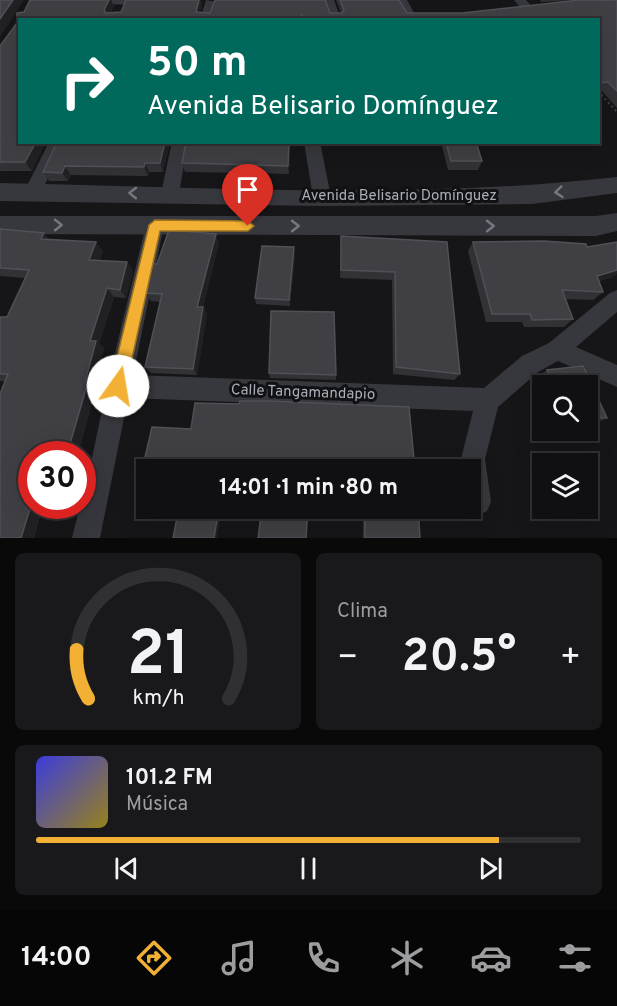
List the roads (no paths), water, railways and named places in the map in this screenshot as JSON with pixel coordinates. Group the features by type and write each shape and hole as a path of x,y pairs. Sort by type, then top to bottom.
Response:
{"street":[{"path":"95,0 124,3 171,1"},
{"path":"329,0 335,18"},
{"path":"401,0 411,18"},
{"path":"207,18 211,2"},
{"path":"506,11 529,5"},
{"path":"33,192 56,144"},
{"path":"170,193 180,144"},
{"path":"312,144 322,197"},
{"name":"Avenida Belisario Domínguez","path":"0,192 322,197 532,195 617,185"},
{"name":"Avenida Belisario Domínguez","path":"0,225 596,226 617,222"},
{"path":"86,538 155,225"},
{"path":"473,459 489,400 530,364 557,350 617,299"},
{"path":"557,350 617,376"},
{"name":"Calle Tangamandapio","path":"118,386 489,400"}]}
